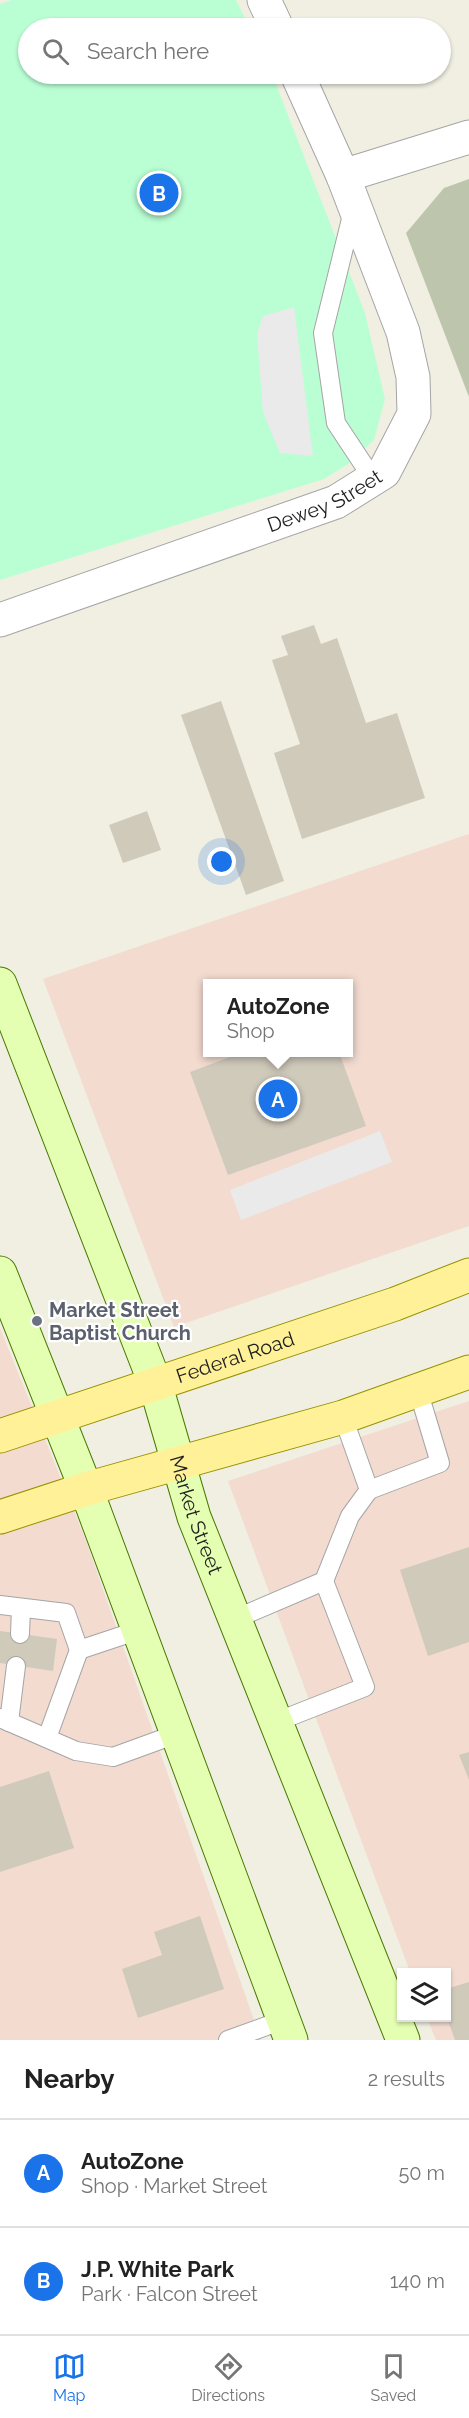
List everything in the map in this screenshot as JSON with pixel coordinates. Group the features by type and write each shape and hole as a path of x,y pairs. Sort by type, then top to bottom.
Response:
{"main road":[{"name":"Market Street","path":"0,984 155,1383 194,1517 403,2040"},
{"path":"0,1273 86,1489 287,2030"},
{"name":"Federal Road","path":"0,1436 57,1415 395,1304 469,1275"},
{"path":"0,1517 86,1489 343,1417 469,1372"}],"street":[{"path":"264,0 272,18"},
{"name":"Dewey Street","path":"0,620 336,502 384,472 414,414 413,377 403,332 343,176 302,84"},
{"path":"343,176 469,137"}],"lane":[{"path":"354,206 324,333 336,423 373,479"},
{"path":"276,1722 365,1687 324,1581 350,1516 369,1490 440,1463 418,1390"},
{"path":"343,1417 369,1490"},
{"path":"235,1619 324,1581"},
{"path":"0,1605 66,1613 79,1650 47,1738"},
{"path":"20,1634 21,1608"},
{"path":"79,1650 139,1630"},
{"path":"16,1666 4,1720 76,1751 113,1757 178,1733"},
{"path":"228,2040 287,2030"}],"shaded area":[{"path":"469,179 469,397 406,233 444,188"},
{"path":"294,307 313,456 280,453 263,412 257,333 263,316"},
{"path":"469,834 469,1226 174,1327 43,979"},
{"path":"380,1131 392,1162 241,1220 230,1190"},
{"path":"0,1328 85,1538 261,2040 0,2040"},
{"path":"469,1401 469,2040 436,2040 429,2022 451,2022 451,1968 409,1968 228,1481"}],"green space":[{"path":"11,0 236,0 245,18 18,18 18,84 276,84 365,313 385,399 374,440 348,464 324,479 0,580 0,4"}],"building":[{"path":"314,625 321,644 337,638 366,723 397,713 425,798 302,839 274,753 300,744 272,660 288,655 281,636"},
{"path":"221,701 284,881 246,895 181,715"},
{"path":"147,811 161,850 123,863 109,825"},
{"path":"230,1057 341,1057 366,1126 228,1175 190,1072"},
{"path":"469,1547 469,1642 428,1656 400,1570"},
{"path":"0,1631 57,1639 53,1671 0,1663"},
{"path":"469,1752 469,1780 459,1755"},
{"path":"49,1771 74,1848 0,1872 0,1787"},
{"path":"200,1916 224,1989 138,2018 122,1969 162,1955 154,1932"},
{"path":"469,1982 469,2040 455,2040 449,2022 451,2022 451,1987"}],"place":[{"name":"J.P. White Park","path":"159,193"},
{"name":"AutoZone","path":"278,1099"},
{"name":"Market Street Baptist Church","path":"37,1321"}]}
